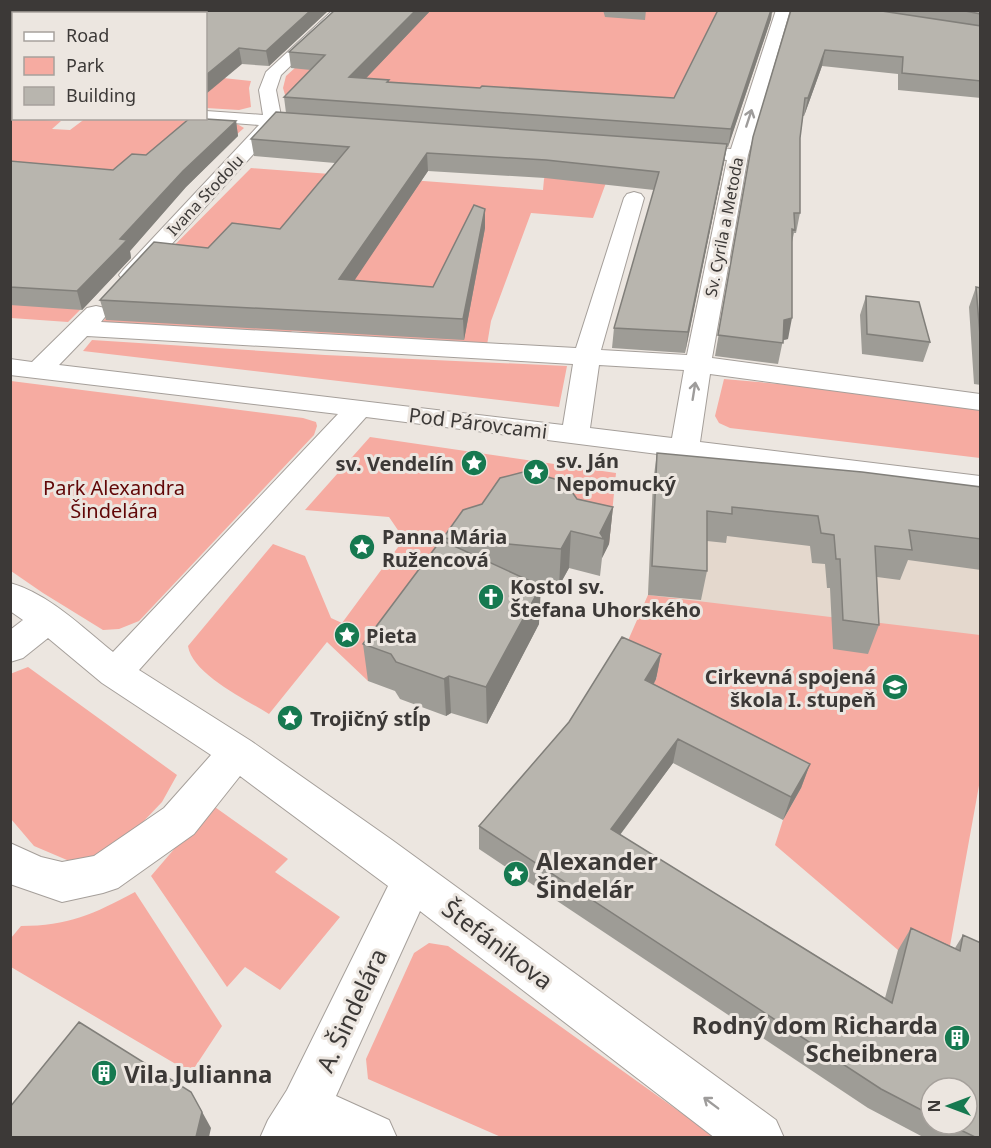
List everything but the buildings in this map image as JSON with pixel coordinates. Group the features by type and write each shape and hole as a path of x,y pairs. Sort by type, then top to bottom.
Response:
{"street":[{"path":"273,121 267,91 268,81 274,72 342,10"},
{"name":"Sv. Cyrila a Metoda","path":"685,449 698,363 738,155 783,10"},
{"path":"207,116 336,125"},
{"name":"Ivana Stodolu","path":"38,371 82,328 273,121"},
{"path":"665,148 738,155"},
{"path":"575,436 586,357 634,198"},
{"path":"82,328 698,363 720,368 981,402"},
{"name":"Pod Párovcami","path":"10,367 981,486"},
{"path":"115,673 359,408"},
{"name":"Štefánikova","path":"10,595 48,619 115,673 237,752 758,1137"},
{"path":"10,649 48,619"},
{"path":"10,862 33,874 62,882 103,874 179,821 237,752"},
{"name":"A. Šindelára","path":"295,1122 412,880"},
{"path":"295,1122 371,1137"}],"shaded area":[{"name":"Cirkevná spojená škola I. stupeň","path":"653,482 980,517 980,758 639,616 648,595"}],"green space":[{"path":"761,10 722,145 288,105 283,88 286,76 358,11"},
{"path":"223,78 251,81 249,88 251,107 239,110 207,108 207,93"},
{"path":"11,118 12,120 61,121 52,129 70,130 83,120 175,120 237,124 244,128 115,212 81,309 68,322 11,318"},
{"path":"556,148 617,153 593,218 531,213 491,321 487,345 292,331 289,334 100,324 135,288 132,288 251,168 543,190 544,179"},
{"path":"92,340 325,355 567,366 559,407 83,351"},
{"path":"724,379 869,392 980,407 980,458 730,428 719,423 715,416"},
{"name":"Park Alexandra Šindelára","path":"11,381 303,418 316,422 317,426 314,435 139,621 119,629 103,630 11,571"},
{"path":"370,437 616,473 609,544 464,547 368,681 327,642 269,714 210,676 199,666 188,646 273,544 305,556 331,618 342,623 404,539 389,517 305,510"},
{"path":"648,595 980,635 980,780 948,957 898,950 775,845 783,820 801,788 642,704 657,677 619,661"},
{"path":"28,667 177,775 162,802 119,847 74,863 34,846 11,819 10,674"},
{"path":"212,805 288,859 275,872 340,917 280,990 245,967 227,987 151,876"},
{"path":"135,892 222,1026 191,1073 11,967 11,938 21,926 67,921 106,907"},
{"path":"429,943 448,946 715,1137 501,1137 368,1079 366,1059 414,953"}],"place":[{"name":"sv. Vendelín","path":"474,463"},
{"name":"sv. Ján Nepomucký","path":"536,472"},
{"name":"Panna Mária Ružencová","path":"362,547"},
{"name":"Kostol sv. Štefana Uhorského","path":"491,597"},
{"name":"Pieta","path":"347,635"},
{"name":"Cirkevná spojená škola I. stupeň","path":"895,687"},
{"name":"Trojičný stĺp","path":"290,718"},
{"name":"Alexander Šindelár","path":"516,874"},
{"name":"Rodný dom Richarda Scheibnera","path":"957,1038"},
{"name":"Vila Julianna","path":"104,1073"}]}
